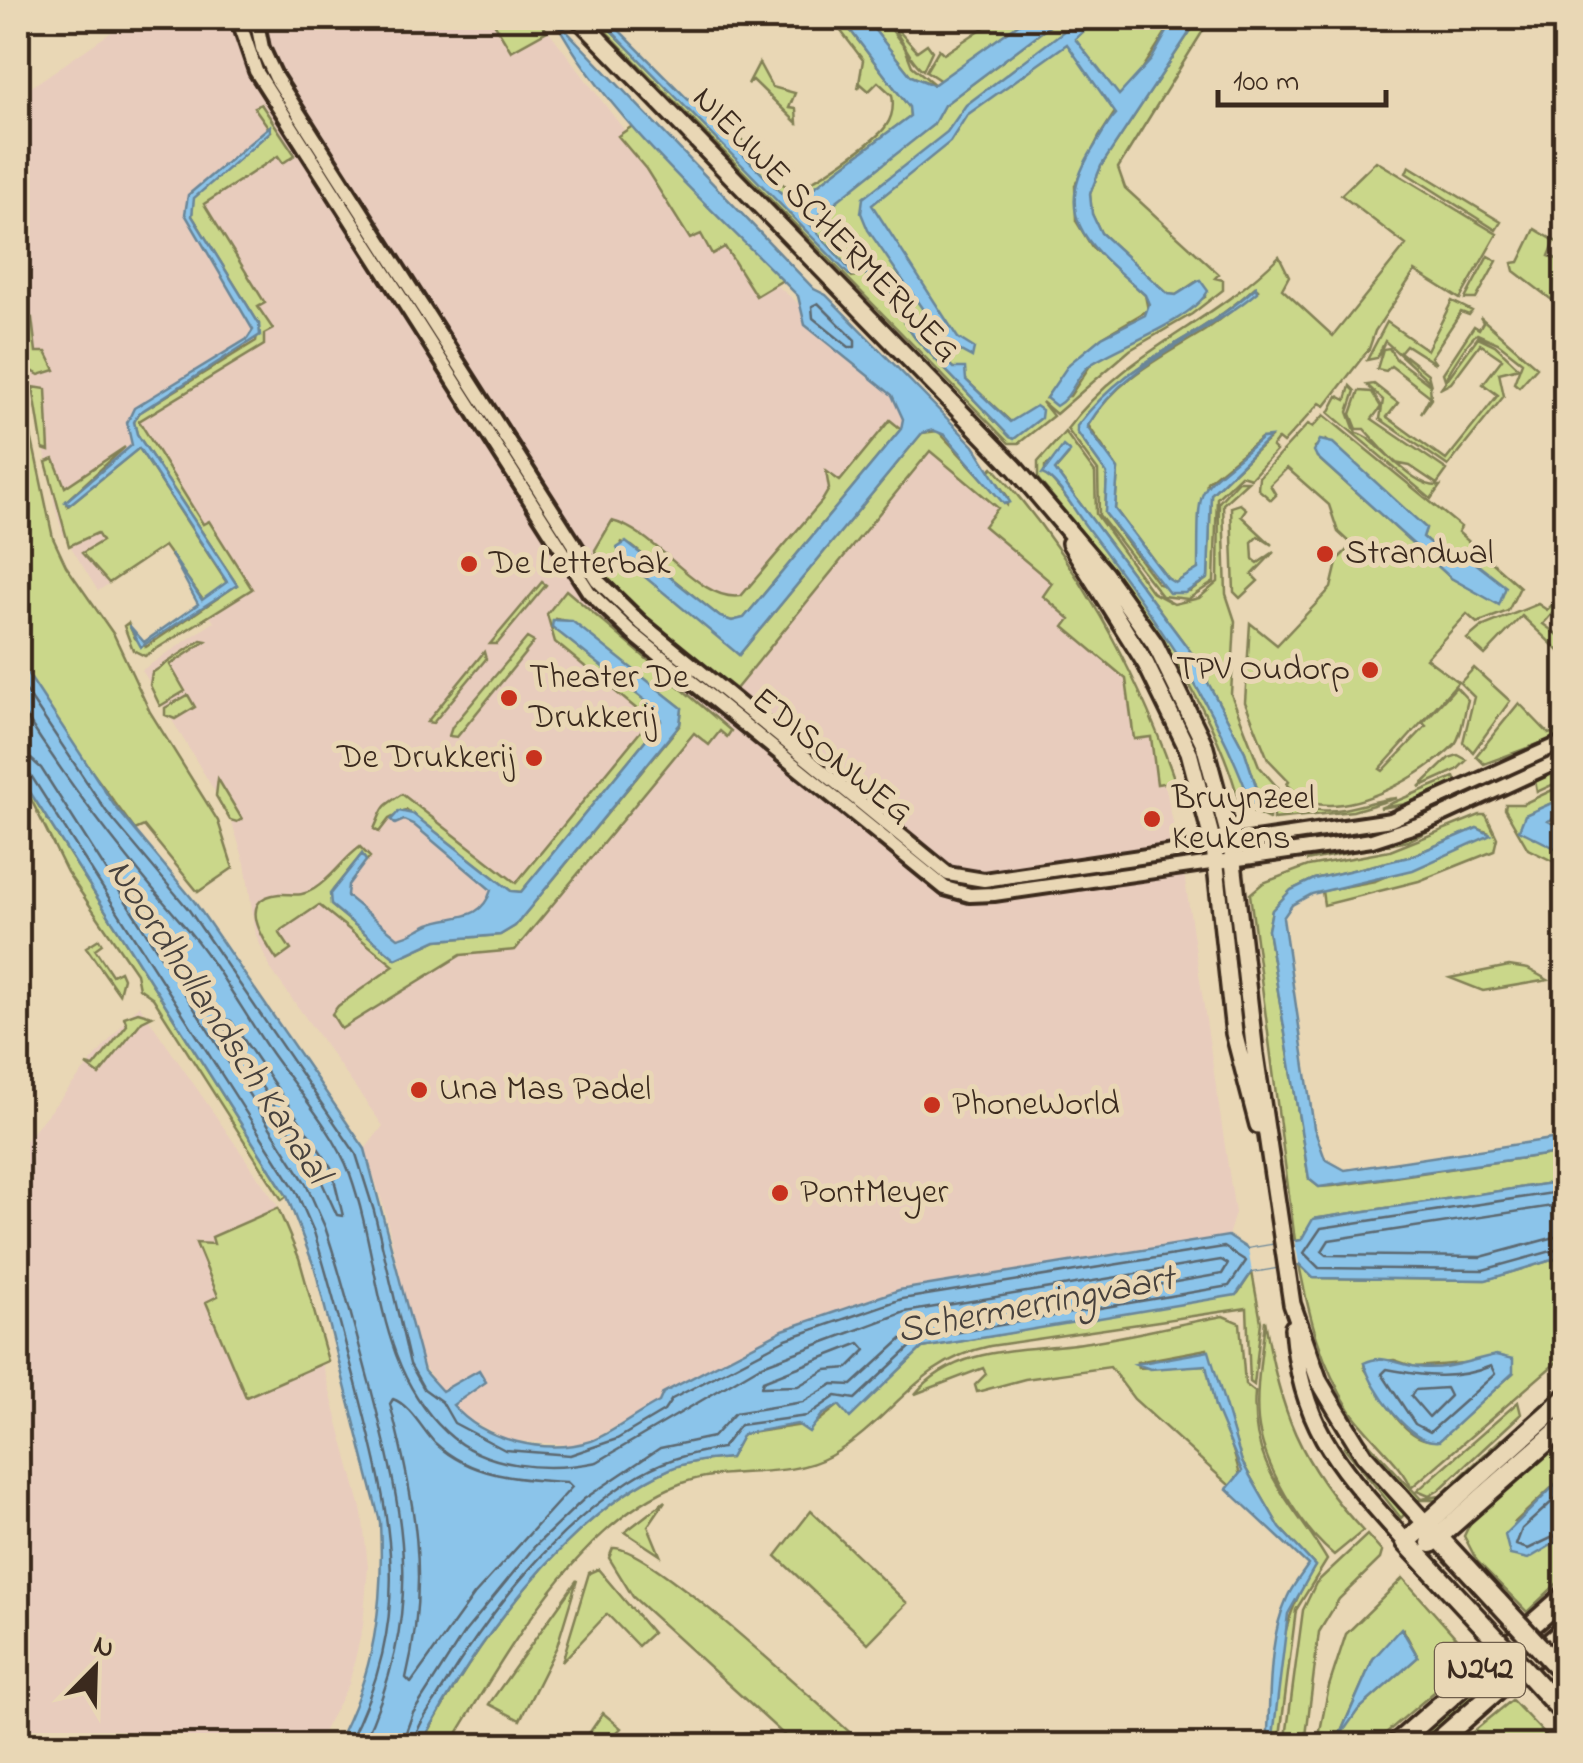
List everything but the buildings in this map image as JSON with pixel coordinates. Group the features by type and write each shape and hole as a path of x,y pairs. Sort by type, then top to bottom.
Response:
{"main road":[{"name":"NIEUWE SCHERMERWEG","path":"578,18 1025,478 1105,574 1155,644 1204,744 1255,1054 1297,1366 1316,1428 1338,1464 1559,1708"},
{"name":"NIEUWE SCHERMERWEG","path":"1224,854 1238,1052 1271,1172"},
{"name":"NIEUWE SCHERMERWEG","path":"1291,1299 1319,1381 1364,1456 1566,1676"},
{"path":"1412,1548 1566,1398"},
{"path":"1432,1530 1566,1424"},
{"name":"N242","path":"1394,1746 1566,1594"},
{"name":"N242","path":"1433,1746 1566,1629"}],"street":[{"name":"EDISONWEG","path":"238,18 256,71 501,445"},
{"name":"EDISONWEG","path":"256,18 262,48 276,78 570,565 610,614 945,888 970,895 994,894 1224,854"},
{"path":"1224,854 1404,816 1566,742"},
{"path":"1224,854 1402,832 1566,758"}],"shaded area":[{"path":"132,18 539,18 637,147 760,272 897,384 988,475 1130,679 1156,741 1185,880 1235,1213 1228,1236 899,1290 750,1346 663,1393 659,1402 592,1440 569,1445 508,1440 462,1416 452,1405 485,1382 479,1370 442,1392 420,1361 384,1208 365,1149 383,1126 270,968 256,935 245,863 230,817 142,670 214,622 164,547 98,591 63,534 55,507 27,355 18,96"},
{"path":"139,1005 276,1203 298,1255 305,1298 362,1512 368,1567 363,1626 349,1684 316,1745 18,1746 18,1149"}],"green space":[{"path":"491,18 538,18 547,31 511,51"},
{"path":"593,18 599,18 807,230 819,211 933,125 944,105 1060,18 1067,18 1060,27 1081,18 1064,31 1097,69 1075,39 1098,18 1175,18 1099,137 1075,185 1076,221 1092,247 1145,295 1148,310 1102,337 1070,364 1046,398 1070,396 1091,364 1205,297 1197,281 1176,295 1168,294 1101,233 1092,214 1090,194 1101,166 1199,18 1211,18 1118,168 1125,188 1219,274 1215,278 1223,280 1223,290 1192,314 1130,350 1056,414 1042,402 1053,416 1019,443 1009,443","holes":["870,270 920,337 1012,423 1041,418 1010,437 915,338 875,280 865,274 852,277 846,271"]},
{"path":"831,18 841,18 909,107 910,116 792,204 706,119 716,110 715,114 736,132 771,176 794,189 828,172 870,141 890,118 892,95 878,82 869,91 861,84 858,89 863,60"},
{"path":"865,18 883,18 905,48 912,66 935,85 911,76"},
{"path":"887,18 917,51 927,44 932,51 923,70 913,60"},
{"path":"998,18 1027,18 941,81 926,71 939,49 944,54"},
{"path":"759,63 772,87 795,93 789,108 796,109 797,123 753,80 748,84"},
{"path":"261,104 295,155 283,163 278,156 204,204 265,303 258,307 273,329 264,334 264,345 139,421 203,524 209,521 252,589 145,656 133,650 124,626 128,623 135,638 146,647 237,585 137,434 134,422 139,413 256,341 259,324 192,216 193,198 271,131 254,107"},
{"path":"634,125 783,280 756,296 725,247 712,254 701,234 690,239 646,169 618,136"},
{"path":"1376,161 1497,234 1460,299 1415,271 1375,331 1369,349 1325,406 1320,403 1283,443 1278,439 1272,447 1276,451 1251,478 1241,475 1217,498 1214,582 1188,599 1162,596 1099,515 1098,471 1067,429 1116,377 1226,301 1279,256 1289,276 1282,289 1333,336 1406,245 1341,195","holes":["1255,287 1258,290 1125,383 1088,425 1118,469 1115,509 1167,578 1175,583 1198,569 1207,482 1261,438 1270,438 1211,494 1208,578 1190,591 1158,584 1105,513 1107,474 1077,432 1078,426 1142,365 1209,323"]},
{"path":"1409,166 1501,222 1496,230 1406,173"},
{"path":"1535,229 1555,241 1549,256 1565,262 1565,310 1514,271 1512,263 1519,262"},
{"path":"1488,256 1497,261 1476,299 1465,299"},
{"path":"1452,301 1472,311 1469,315 1461,312 1431,357 1436,364 1406,345 1400,352 1428,374 1430,382 1385,341 1377,358 1367,360 1387,322 1427,350"},
{"path":"1480,317 1537,367 1519,387 1514,383 1522,362 1498,343 1477,334 1445,379 1443,373 1474,326 1479,329 1483,322"},
{"path":"32,318 36,352 46,352 55,370 39,375 29,369 25,319"},
{"path":"1478,337 1495,345 1519,368 1499,373 1504,396 1448,466 1380,419 1383,400 1367,385 1374,384 1398,403 1387,417 1446,460 1498,395 1483,384 1502,359 1480,344 1451,383 1440,389"},
{"path":"1389,348 1396,359 1430,385 1431,399 1421,413 1430,396 1391,366 1386,371 1377,369 1383,349"},
{"path":"18,374 53,538 66,566 114,635 150,712 218,821 233,868 198,892 144,826 135,830 65,735 18,659"},
{"path":"1350,386 1355,391 1348,412 1356,433 1373,442 1417,479 1440,486 1431,499 1329,413 1338,396 1346,400"},
{"path":"33,387 46,389 49,451 43,449"},
{"path":"1359,391 1372,392 1381,407 1372,419 1447,470 1437,484 1410,466 1395,463 1364,429 1357,429 1351,414"},
{"path":"1324,415 1461,527 1458,532 1520,587 1508,611 1477,623 1467,614 1426,658 1458,682 1380,769 1383,771 1426,726 1423,723 1456,687 1468,700 1454,745 1425,768 1388,789 1349,803 1330,805 1308,802 1287,784 1289,781 1268,759 1245,702 1250,623 1277,645 1331,588 1338,559 1352,545 1338,532 1329,505 1287,468 1270,485 1276,495 1271,500 1258,489 1259,477 1308,424 1313,427","holes":["1326,440 1426,528 1423,537 1499,604 1451,578 1317,457 1315,447"]},
{"path":"890,420 901,429 744,618 732,621 720,617 632,546 621,542 739,655 922,433 938,431 1007,505 1008,497 989,471 993,467 1076,576 1122,655 1175,781 1157,784 1151,737 1134,739 1126,679 1064,627 1070,619 1043,596 1052,583 984,526 998,508 930,451 736,689 654,624 613,585 600,566 595,550 612,521 646,538 709,589 741,596 822,501 829,489 826,471 840,481"},
{"path":"1065,432 1095,473 1096,514 1152,592 1174,604 1199,598 1218,582 1219,502 1238,481 1248,481 1223,504 1226,594 1235,621 1231,694 1259,766 1278,788 1271,797 1269,819 1240,805 1226,760 1183,674 1099,553 1038,479 1038,462","holes":["1069,454 1055,470 1193,655 1245,752 1257,788 1258,811 1253,809 1217,719 1166,631 1107,548 1045,472 1045,466"]},
{"path":"125,447 66,501 68,506 139,448 227,583 203,600 164,546 109,583 82,553 102,541 97,533 69,546 46,462 54,459 65,487"},
{"path":"1240,504 1246,509 1241,516 1272,545 1258,536 1252,542 1253,559 1258,563 1274,552 1252,575 1258,581 1240,598 1234,592 1231,507"},
{"path":"542,582 546,585 497,644 490,644"},
{"path":"566,590 731,731 727,737 720,731 709,745 694,733 515,950 461,955 341,1029 332,1014 338,1006 394,966 319,905 279,932 291,950 277,960 260,932 258,903 279,894 309,892 360,847 370,857 366,861 362,854 333,890 331,905 396,959 437,940 500,935 515,926 680,725 682,708 572,622 556,619 553,627 657,710 661,721 521,892 511,891 407,810 389,819 379,832 374,829 384,808 402,794 516,883 650,720 555,642 547,614"},
{"path":"1564,593 1565,599 1543,624 1565,640 1559,651 1522,616 1485,655 1467,639 1481,627 1538,604 1547,610"},
{"path":"527,638 534,642 457,737 449,736 452,727"},
{"path":"201,640 206,641 170,665 185,691 160,706 150,685 152,673"},
{"path":"484,652 486,659 433,723 427,722"},
{"path":"1474,668 1510,701 1473,752 1463,742 1474,697 1460,683"},
{"path":"188,695 195,707 175,719 165,715 165,708"},
{"path":"1519,703 1549,734 1565,727 1565,734 1484,764 1476,756"},
{"path":"1458,755 1467,760 1457,770 1419,787 1449,758"},
{"path":"1565,766 1565,779 1537,792 1535,780"},
{"path":"18,773 287,1196 282,1200 153,998 139,988 136,973 67,872"},
{"path":"1454,777 1457,785 1419,802 1380,808"},
{"path":"218,779 242,819 237,822 230,820 216,796"},
{"path":"1565,784 1565,797 1526,815 1522,830 1565,853 1565,867 1528,849 1505,809 1506,804 1523,804"},
{"path":"1281,791 1296,802 1324,811 1397,798 1353,811 1273,819 1274,799"},
{"path":"1469,811 1408,841 1306,861 1400,840"},
{"path":"1486,815 1497,838 1494,851 1419,881 1324,905 1322,891 1375,881 1487,832 1477,828 1409,857 1314,879 1291,890 1272,910 1268,930 1309,1179 1319,1187 1333,1186 1565,1152 1565,1181 1314,1219 1301,1240 1295,1241 1250,894 1263,883 1308,866 1390,851"},
{"path":"99,939 102,944 95,949 112,975 120,971 123,978 119,994 86,947"},
{"path":"1509,966 1528,969 1548,980 1483,991 1450,978"},
{"path":"138,1012 152,1016 142,1021 99,1075 86,1065 94,1067 127,1025 124,1017"},
{"path":"278,1208 299,1258 328,1361 246,1397 206,1302 218,1296 196,1243 214,1244 212,1237"},
{"path":"1565,1256 1565,1355 1411,1488 1402,1471 1356,1419 1331,1376 1317,1340 1299,1264 1313,1278 1485,1280","holes":["1394,1360 1415,1367 1476,1362 1513,1373 1439,1440 1426,1440 1395,1416 1364,1363"]},
{"path":"1252,1272 1261,1322 1254,1385 1250,1382 1247,1308 990,1346 942,1365 852,1442 830,1456 795,1468 700,1478 644,1502 577,1559 548,1595 450,1745 421,1746 467,1668 526,1588 594,1518 631,1490 676,1466 730,1458 743,1434 816,1423 839,1405 850,1417 922,1348 1238,1293"},
{"path":"1223,1316 1240,1323 1245,1384 1255,1392 1255,1419 1266,1463 1327,1560 1296,1610 1279,1745 1272,1745 1281,1652 1293,1609 1315,1566 1280,1528 1242,1462 1207,1349 1137,1362 1138,1368 1206,1365 1239,1472 1240,1479 1230,1486 1134,1399 1110,1367 1025,1379 977,1392 975,1385 986,1374 983,1368 915,1394 933,1377 974,1357 1105,1339"},
{"path":"1265,1320 1277,1382 1296,1434 1323,1482 1363,1531 1334,1555 1296,1512 1275,1476 1261,1439 1257,1396"},
{"path":"1323,1373 1357,1430 1421,1499 1440,1496 1501,1439 1506,1440 1440,1500 1414,1500 1340,1412"},
{"path":"1518,1402 1521,1414 1439,1490 1429,1496 1417,1491"},
{"path":"1565,1431 1565,1475 1515,1522 1560,1542 1565,1537 1565,1576 1527,1612 1477,1561 1464,1536 1474,1515"},
{"path":"1348,1444 1407,1512 1401,1518 1344,1447"},
{"path":"665,1501 648,1526 660,1555 625,1532"},
{"path":"811,1511 907,1603 868,1643 776,1556"},
{"path":"1367,1535 1382,1552 1380,1559 1339,1599 1319,1632 1305,1744 1285,1745 1303,1610 1316,1583"},
{"path":"613,1548 633,1554 698,1600 864,1745 795,1745 633,1597 609,1558"},
{"path":"598,1569 652,1633 638,1646 607,1614 562,1662 589,1573"},
{"path":"1403,1578 1474,1658 1372,1745 1317,1746 1329,1686 1346,1634","holes":["1403,1629 1418,1657 1358,1710 1340,1734 1373,1659"]},
{"path":"577,1580 557,1646 520,1720 489,1704"},
{"path":"1487,1674 1494,1681 1418,1745 1404,1746"},
{"path":"1512,1700 1555,1745 1457,1745"},
{"path":"603,1713 621,1728 605,1745 581,1745"}],"water":[{"path":"554,18 814,289 826,295 974,446 1010,502 1004,504 945,435 933,430 922,433 739,655 622,558 617,548 626,542 720,617 732,621 744,618 901,429 903,419 892,395 805,325 798,296 633,128 576,55"},
{"path":"599,18 607,18 792,204 910,116 909,107 841,18 865,18 911,76 933,85 1027,18 1060,18 944,105 933,125 809,223 850,270 873,270 914,328 953,368 965,368 966,380 1010,422 1036,406 1042,410 1041,418 1014,439 1010,437 915,338 875,280 865,274 849,275"},
{"path":"1081,18 1098,18 1075,39 1119,95 1151,60 1175,18 1199,18 1101,166 1090,194 1092,214 1101,233 1168,294 1176,295 1200,280 1208,291 1171,323 1090,365 1056,406 1046,398 1069,364 1102,337 1145,315 1149,304 1145,295 1095,249 1077,216 1079,176 1116,114 1067,44 967,115 950,142 872,205 958,338 974,348 972,357 946,343 868,230 861,213 863,198 947,132 966,105"},
{"path":"270,126 270,132 194,198 192,216 259,324 260,335 139,413 134,422 137,434 237,585 141,647 129,625 144,642 198,604 171,554 202,600 227,582 139,448 69,505 65,502 132,445 127,423 134,408 247,339 253,330 185,214 188,195"},
{"path":"1256,287 1257,292 1235,309 1122,384 1087,427 1118,469 1115,509 1167,578 1175,583 1198,569 1200,501 1205,490 1262,438 1270,437 1211,494 1208,578 1185,593 1169,593 1105,513 1107,474 1077,432 1077,426 1120,382"},
{"path":"1320,440 1333,443 1426,528 1423,537 1450,560 1465,555 1506,587 1499,605 1451,578 1317,457 1314,451"},
{"path":"1063,446 1070,452 1055,470 1193,655 1245,752 1257,789 1259,811 1253,809 1221,733 1181,662 1065,496 1042,474"},
{"path":"553,620 572,621 682,708 680,724 515,926 500,935 437,940 396,959 331,905 330,894 362,854 366,861 348,885 347,896 398,938 438,921 473,913 491,890 413,824 404,820 395,824 391,820 399,811 413,814 511,891 521,892 661,721 657,710 552,627"},
{"path":"18,659 114,805 194,901 365,1149 424,1371 442,1391 479,1370 486,1382 453,1405 481,1428 498,1436 535,1445 591,1441 659,1402 663,1393 783,1330 899,1290 1228,1236 1248,1249 1301,1240 1313,1219 1565,1181 1565,1256 1486,1280 1313,1278 1299,1264 1252,1272 1236,1295 922,1348 850,1418 839,1405 822,1415 809,1432 797,1424 743,1434 730,1458 670,1469 595,1517 559,1551 495,1627 421,1745 336,1745 360,1691 374,1637 380,1581 380,1522 315,1269 287,1196 18,773"},
{"path":"1565,797 1565,813 1548,821 1565,830 1565,853 1519,830 1525,815"},
{"path":"1477,828 1491,835 1413,870 1312,894 1292,905 1283,918 1314,1128 1325,1159 1345,1170 1565,1137 1565,1152 1319,1187 1309,1179 1268,930 1272,910 1291,890 1314,879 1409,857"},
{"path":"1209,1351 1242,1462 1280,1528 1315,1566 1288,1614 1272,1745 1267,1745 1276,1633 1289,1594 1308,1565 1227,1489 1242,1471 1215,1407 1206,1365 1150,1369 1136,1364"},
{"path":"1496,1355 1513,1359 1513,1373 1439,1441 1428,1440 1404,1425 1383,1400 1364,1363 1385,1359 1438,1368"},
{"path":"1565,1475 1565,1537 1528,1559 1510,1555 1505,1535"},
{"path":"1401,1628 1418,1657 1358,1710 1338,1739 1373,1659"}],"pier":[{"path":"1295,1241 1299,1264 1252,1272 1248,1249"}],"place":[{"name":"Strandwal","path":"1325,554"},
{"name":"De Letterbak","path":"469,564"},
{"name":"TPV Oudorp","path":"1370,670"},
{"name":"Theater De Drukkerij","path":"509,698"},
{"name":"De Drukkerij","path":"534,758"},
{"name":"Bruynzeel Keukens","path":"1152,819"},
{"name":"Una Mas Padel","path":"419,1090"},
{"name":"PhoneWorld","path":"932,1105"},
{"name":"PontMeyer","path":"780,1193"}],"water label":[{"name":"Noordhollandsch Kanaal","path":"217,1022"},
{"name":"Schermerringvaart","path":"1036,1306"}]}
